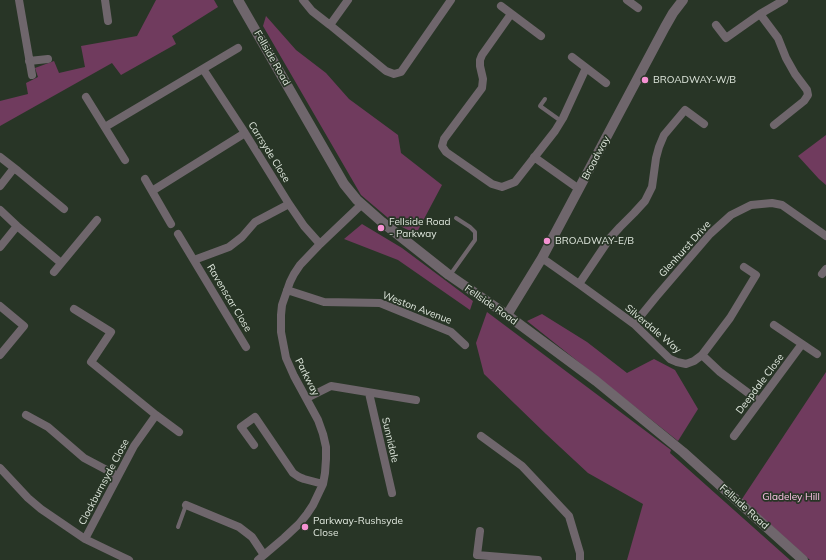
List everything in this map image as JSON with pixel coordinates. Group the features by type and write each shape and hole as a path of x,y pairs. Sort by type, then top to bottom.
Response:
{"street":[{"path":"18,0 32,75"},
{"path":"105,0 108,21"},
{"name":"Fellside Road","path":"238,0 344,184 362,204 382,222 449,275 507,315 596,381 683,452 803,560"},
{"path":"303,0 312,11 386,71 394,74 401,72 451,0"},
{"path":"330,25 348,0"},
{"path":"627,0 638,8"},
{"name":"Broadway","path":"507,315 542,258 665,27 683,0"},
{"path":"716,25 726,38 760,14 784,0"},
{"path":"501,6 541,36"},
{"path":"511,14 482,55 480,60 483,79 482,88 444,138 442,146 446,152 492,184 502,187 515,182 555,131 586,68"},
{"path":"760,14 778,38 786,58 795,74 807,90 808,95 804,101 774,125"},
{"path":"105,127 238,48"},
{"path":"572,57 606,83"},
{"path":"29,61 48,59"},
{"name":"Carrsyde Close","path":"203,69 289,204 304,226 320,244"},
{"path":"86,97 125,160"},
{"path":"579,284 610,238 645,201 652,187 657,152 664,135 685,110 704,124"},
{"path":"152,191 245,133"},
{"path":"0,157 18,170 64,209"},
{"path":"534,158 579,189"},
{"path":"0,186 14,168"},
{"path":"146,179 170,224"},
{"name":"Glenhurst Drive","path":"634,324 710,234 731,215 751,205 772,203 782,205 826,236"},
{"name":"Ravenscar Close","path":"194,260 229,247 242,237 255,222 289,204"},
{"name":"Parkway","path":"261,558 308,514 323,484 325,473 326,447 323,434 318,420 286,358 280,325 282,305 294,274 320,244 362,204"},
{"path":"0,210 61,263"},
{"path":"54,272 97,220"},
{"path":"0,247 17,226"},
{"name":"Ravenscar Close","path":"178,234 246,346"},
{"name":"Silverdale Way","path":"542,258 634,324 670,359 686,364 694,361 702,355 730,318 756,275 744,267"},
{"name":"Weston Avenue","path":"287,290 324,302 380,302 451,332 465,345"},
{"path":"0,306 24,326 0,355"},
{"path":"74,309 111,332 91,362 179,432"},
{"path":"774,325 817,354"},
{"name":"Deepdale Close","path":"734,436 802,344"},
{"path":"702,355 720,372 759,401"},
{"path":"307,398 332,386 416,400"},
{"name":"Sunnidale","path":"369,393 392,493"},
{"path":"26,415 48,427 84,458 118,476"},
{"name":"Clockburnsyde Close","path":"85,539 134,446 156,415"},
{"path":"254,445 241,427 255,417 293,473 304,479 323,484"},
{"path":"481,436 522,466 569,516 580,553 580,560"},
{"path":"0,468 28,498 41,509 85,539 129,560"},
{"path":"186,505 239,527 252,537 261,558"},
{"path":"480,531 477,555 538,560"}],"lane":[{"path":"545,99 540,106 561,121"},
{"path":"449,275 475,240 475,232 456,218"},
{"path":"178,527 186,505"}],"green space":[{"path":"156,0 214,0 218,7 172,36 176,44 121,75 112,63 0,126 0,101 28,94 26,83 38,77 35,68 54,61 59,73 85,67 81,46 137,36"},
{"path":"266,16 296,50 326,73 349,99 398,135 401,153 442,185 416,234 394,223 361,195 263,26"},
{"path":"826,135 826,185 798,156"},
{"path":"362,224 402,248 473,301 470,310 398,260 344,239"},
{"path":"487,312 671,450 670,453 790,560 627,560 643,504 588,473 484,374 476,343"},
{"path":"542,314 587,342 627,373 654,359 675,370 698,409 678,441 527,321"},
{"name":"Gladeley Hill","path":"826,372 826,560 810,560 742,499"}],"place":[{"name":"BROADWAY-W/B","path":"645,80"},
{"name":"Fellside Road - Parkway","path":"381,228"},
{"name":"BROADWAY-E/B","path":"547,241"},
{"name":"Parkway-Rushsyde Close","path":"305,527"}]}
